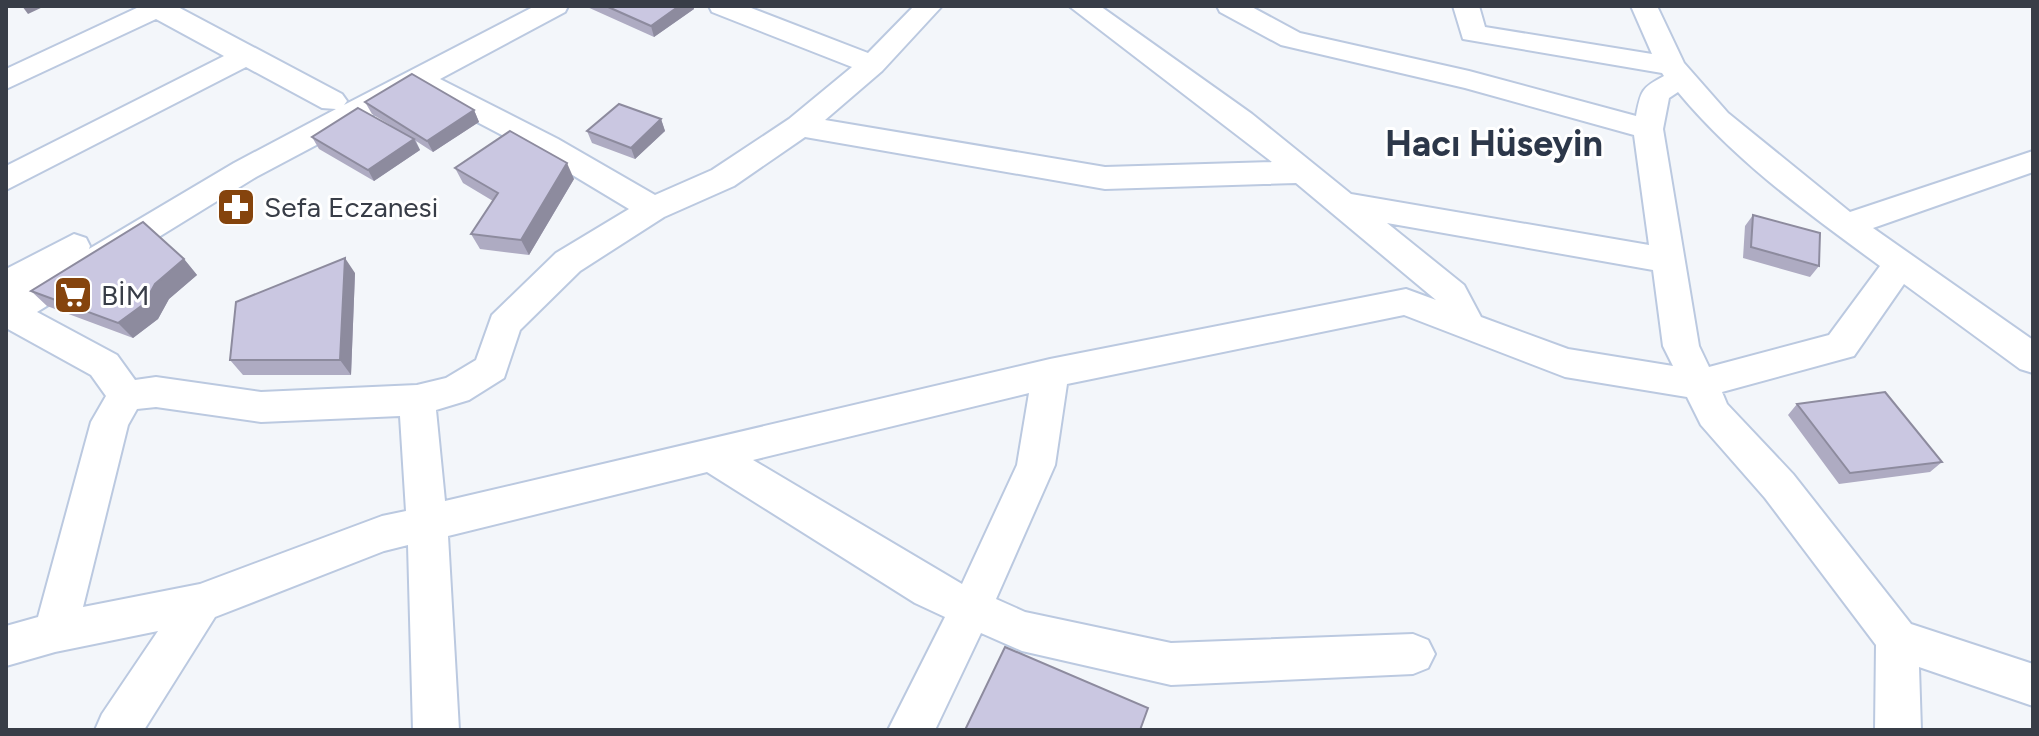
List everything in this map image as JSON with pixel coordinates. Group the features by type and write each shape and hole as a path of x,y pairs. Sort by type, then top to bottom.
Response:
{"street":[{"path":"7,304 332,101 501,6"},
{"path":"7,304 245,170 555,6"},
{"path":"722,6 872,65"},
{"path":"126,396 156,392 261,407 417,400 456,390 491,368 504,324 568,262 653,209 723,178 800,126 872,65 929,6"},
{"path":"1082,6 1216,102 1452,294 1462,310 1466,325"},
{"path":"1230,6 1291,39 1469,80 1648,129"},
{"path":"1466,6 1473,33 1676,72"},
{"path":"1644,6 1676,72 1717,120 1846,225 2033,359"},
{"path":"6,80 160,8 244,57 332,101"},
{"path":"6,179 244,57"},
{"path":"1676,72 1655,93 1648,129 1681,346 1714,414 1779,486 1897,639 2033,685"},
{"path":"418,79 547,146 653,209"},
{"path":"800,126 1105,178 1302,172"},
{"path":"1846,225 2033,161"},
{"path":"1343,204 1669,261"},
{"path":"6,646 55,632 200,603 382,534 1050,373 1406,302 1565,363 1698,384 1841,346 1900,264"},
{"path":"7,304 104,365 126,396"},
{"path":"911,730 972,607 1036,465 1050,373"},
{"path":"55,632 110,422 126,396"},
{"path":"417,400 427,524 436,730"},
{"path":"712,455 930,590 1022,631 1171,664 1413,654"},
{"path":"118,730 200,603"},
{"path":"1897,639 1898,730"}],"building":[{"path":"606,6 679,6 651,26"},
{"path":"412,74 474,110 427,141 365,102"},
{"path":"619,104 661,119 631,148 587,131"},
{"path":"358,108 414,139 368,170 312,137"},
{"path":"510,131 567,163 521,240 471,234 498,193 455,168"},
{"path":"1753,215 1820,233 1819,266 1751,247"},
{"path":"143,222 184,259 155,284 144,304 118,323 31,291"},
{"path":"345,258 340,360 230,360 236,302"},
{"path":"1885,392 1942,462 1850,473 1797,404"},
{"path":"1005,647 1148,708 1140,730 965,730"}],"place":[{"name":"Sefa Eczanesi","path":"236,207"},
{"name":"BİM","path":"73,295"}],"district":[{"name":"Hacı Hüseyin","path":"1494,143"}]}
